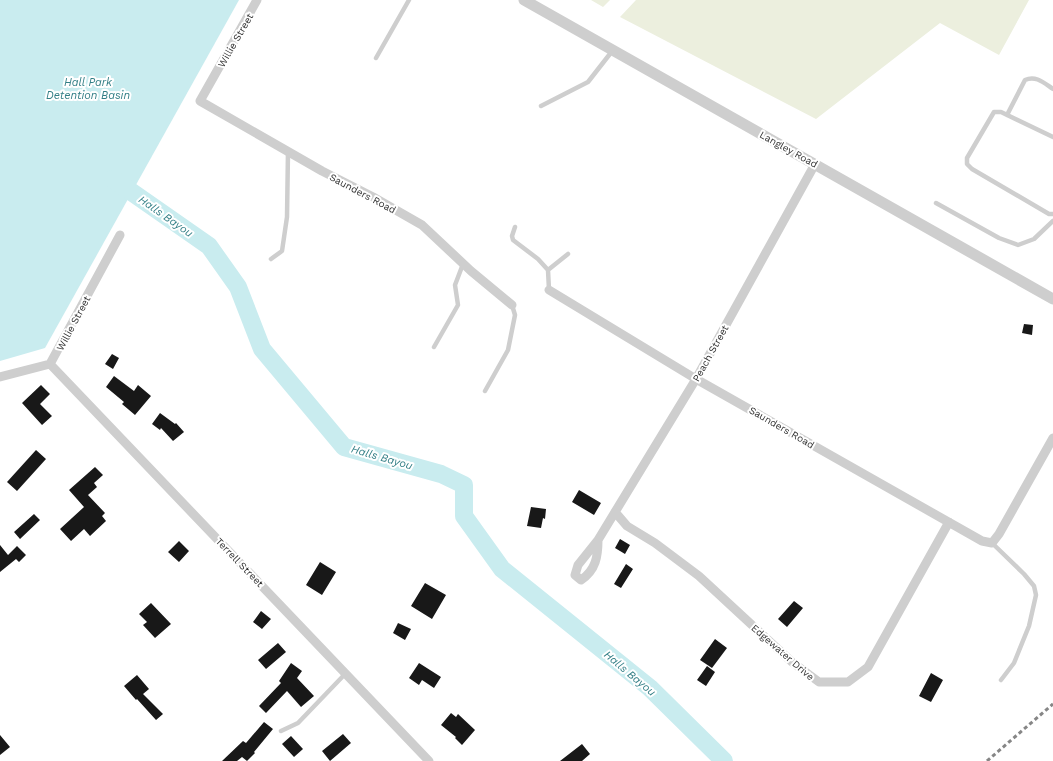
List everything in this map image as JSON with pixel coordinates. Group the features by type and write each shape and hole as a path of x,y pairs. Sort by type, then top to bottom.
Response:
{"street":[{"name":"Willie Street","path":"200,101 257,0"},
{"name":"Langley Road","path":"524,0 1053,299"},
{"name":"Saunders Road","path":"200,101 422,225 463,264 512,305"},
{"name":"Peach Street","path":"598,540 696,378 816,164"},
{"name":"Willie Street","path":"50,364 120,235"},
{"name":"Saunders Road","path":"549,290 696,378 982,541 992,543"},
{"path":"0,378 50,364"},
{"name":"Terrell Street","path":"50,364 429,761"},
{"path":"992,543 999,534 1053,438"},
{"name":"Edgewater Drive","path":"615,512 627,526 655,543 700,576 792,662 819,682 848,682 868,667 949,522"}],"lane":[{"path":"376,58 409,0"},
{"path":"541,106 588,82 613,50"},
{"path":"1007,115 1025,80 1031,77 1037,78 1053,89"},
{"path":"1053,137 1002,112 994,112 967,158 967,164 972,170 1049,214 1053,214"},
{"path":"271,259 282,252 287,217 288,151"},
{"path":"936,204 999,238 1018,245 1034,239 1053,221"},
{"path":"516,227 512,236 513,240 538,259 548,270 549,290"},
{"path":"548,270 568,254"},
{"path":"434,347 458,305 455,285 463,264"},
{"path":"485,390 508,350 515,315 512,305"},
{"path":"992,543 1024,574 1034,586 1036,595 1029,626 1014,663 1001,680"},
{"path":"281,731 298,723 346,673"}],"green space":[{"path":"591,0 610,0 603,7"},
{"path":"636,0 1029,0 999,55 940,23 816,119 620,17"}],"water":[{"name":"Hall Park Detention Basin","path":"0,0 239,0 45,348 0,361"}],"building":[{"path":"1024,324 1033,325 1032,335 1022,333"},
{"path":"112,354 119,358 113,369 105,364"},
{"path":"114,376 134,391 138,385 151,396 135,415 122,404 124,402 106,387"},
{"path":"41,385 50,394 40,404 52,416 42,425 22,403"},
{"path":"160,413 175,424 176,423 184,432 173,441 161,428 160,430 152,424"},
{"path":"36,450 46,459 17,491 7,482"},
{"path":"95,467 103,475 94,483 97,487 88,495 105,513 102,516 106,521 90,536 84,529 71,541 60,529 84,507 69,490"},
{"path":"579,490 601,503 594,515 572,502"},
{"path":"531,507 546,509 545,519 543,518 541,528 527,526"},
{"path":"34,514 40,520 20,539 14,532"},
{"path":"620,539 630,545 625,554 615,548"},
{"path":"179,541 189,551 179,562 168,552"},
{"path":"0,545 8,555 17,546 26,555 19,562 16,559 0,572"},
{"path":"320,562 336,572 322,595 306,585"},
{"path":"626,564 633,569 621,588 614,584"},
{"path":"425,583 446,595 432,619 411,606"},
{"path":"794,601 803,608 787,627 778,619"},
{"path":"151,603 171,624 155,638 143,625 147,622 139,614"},
{"path":"261,611 271,619 262,629 253,622"},
{"path":"398,623 411,629 405,640 393,633"},
{"path":"715,639 727,648 712,668 700,660"},
{"path":"278,643 286,652 266,669 258,660"},
{"path":"291,663 302,671 297,678 314,696 301,707 287,691 266,713 259,706 281,683 279,681"},
{"path":"419,663 441,677 434,688 422,680 419,685 409,678"},
{"path":"707,666 715,672 706,686 697,680"},
{"path":"931,673 943,680 931,702 919,696"},
{"path":"137,675 149,689 143,694 163,714 156,720 124,686"},
{"path":"451,713 456,717 458,714 475,730 462,745 455,738 456,737 441,725"},
{"path":"264,722 273,729 247,761 242,757 237,761 222,761 243,741 246,743"},
{"path":"343,734 351,743 330,761 322,751"},
{"path":"0,735 10,747 0,755"},
{"path":"291,736 303,749 294,757 282,744"},
{"path":"582,744 590,754 582,761 560,761"}],"waterway":[{"name":"Halls Bayou","path":"113,179 209,246 238,287 262,349 344,447 441,474 464,485 464,516 502,569 650,688 724,761"}],"railway":[{"path":"987,761 1053,704"}]}
